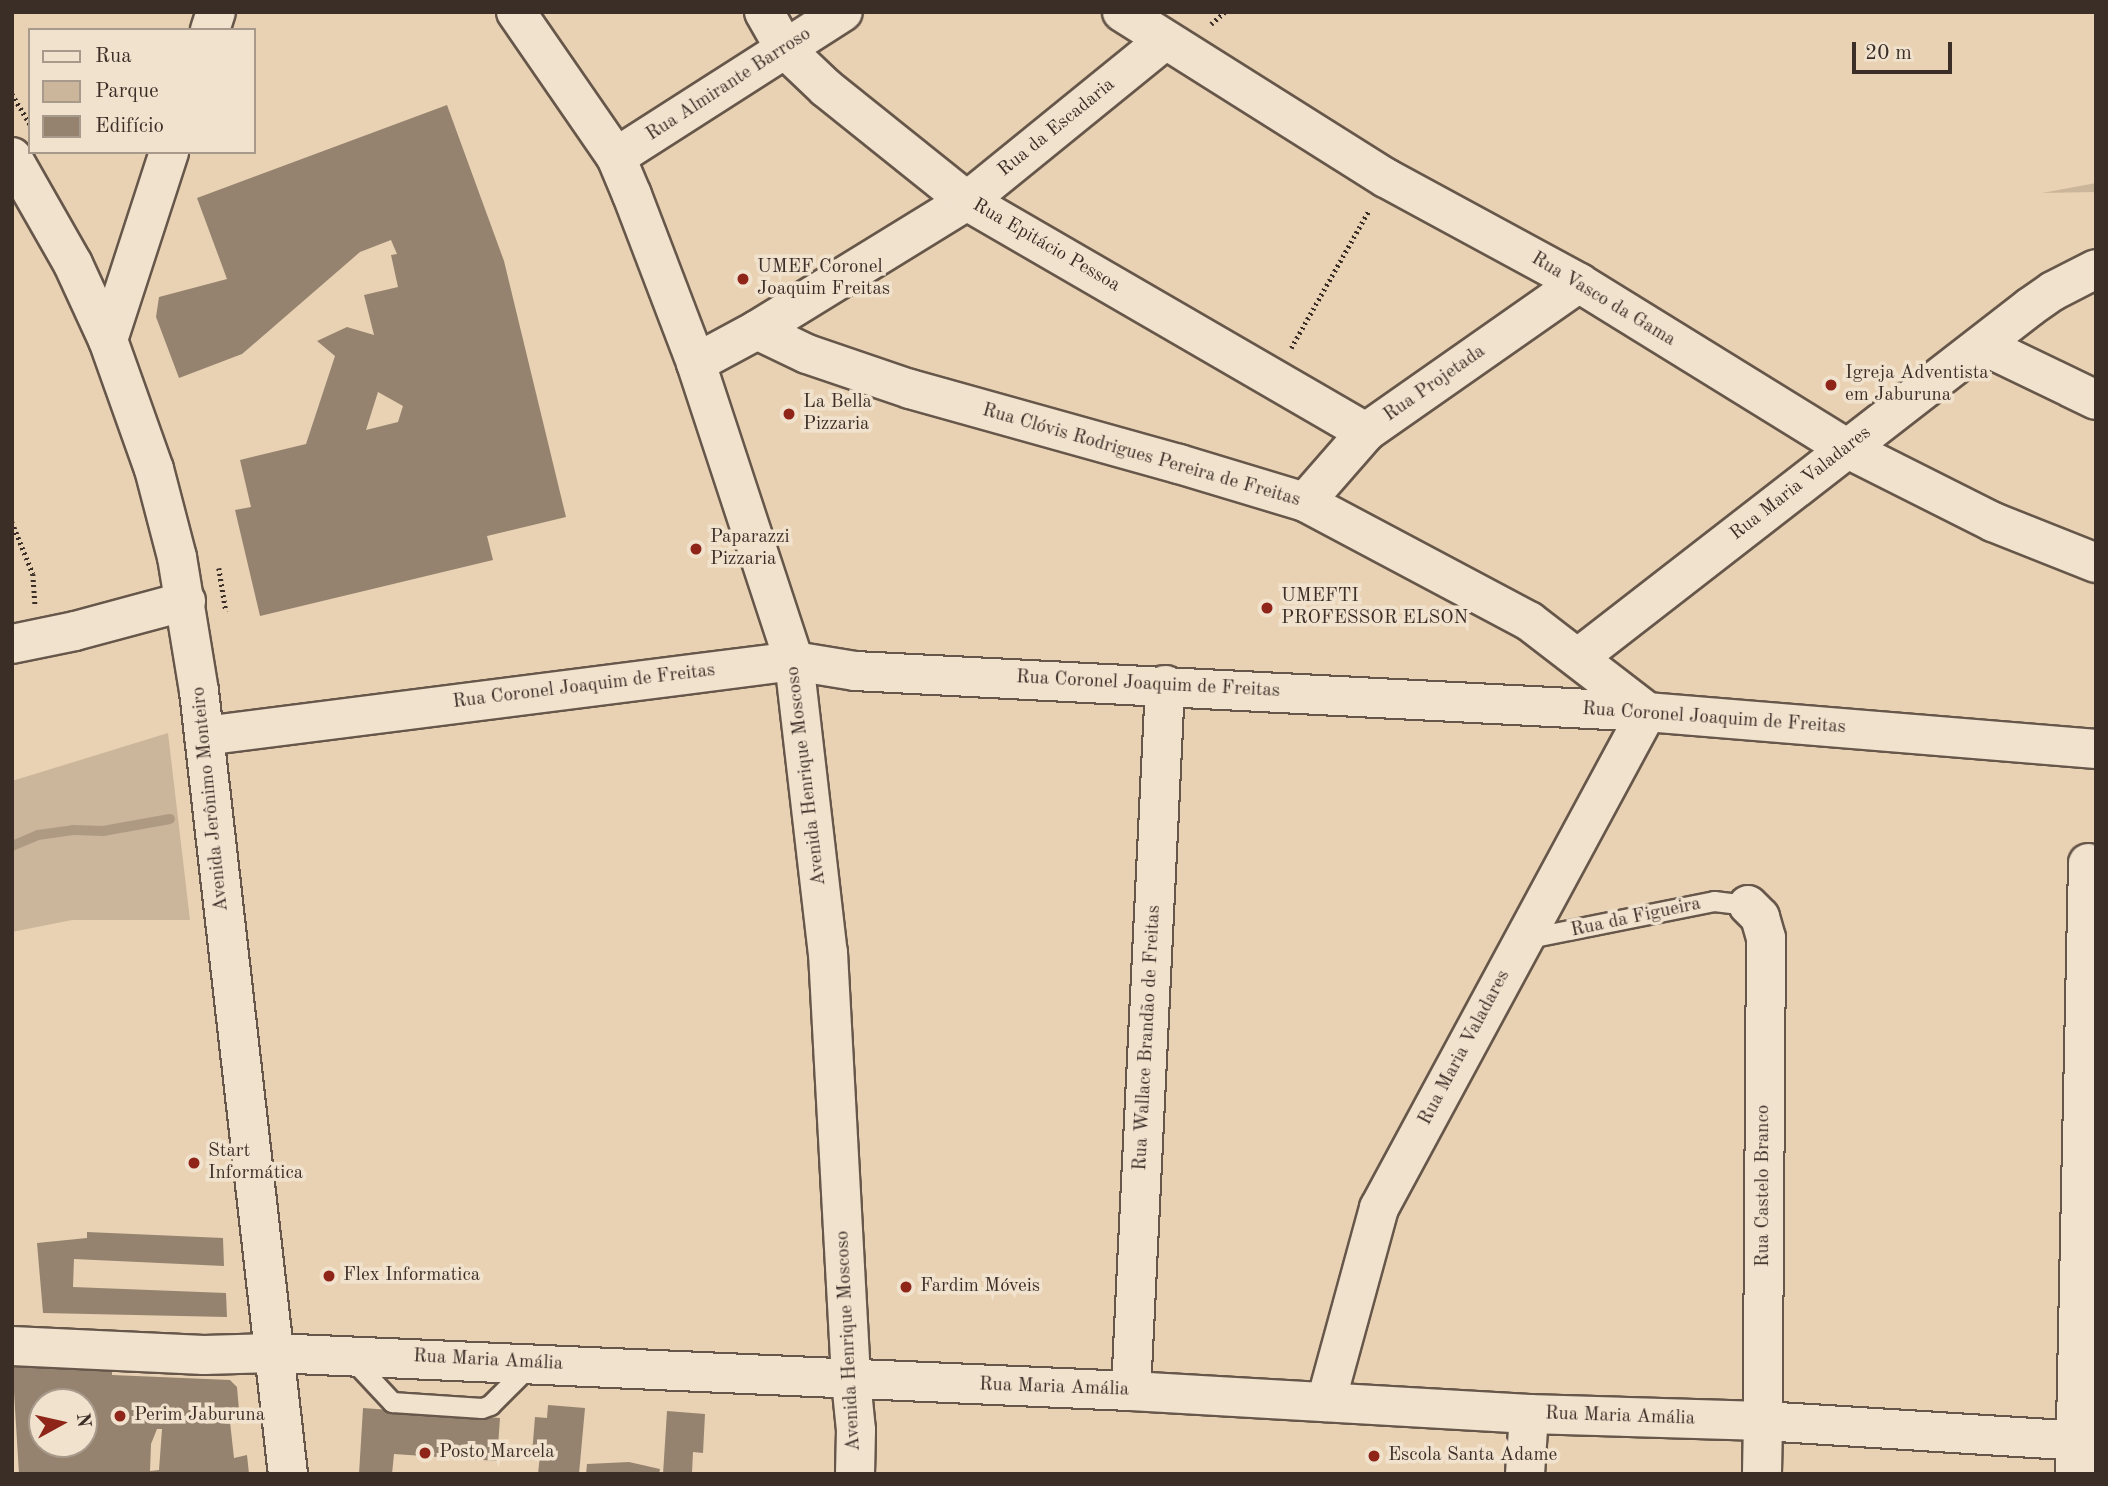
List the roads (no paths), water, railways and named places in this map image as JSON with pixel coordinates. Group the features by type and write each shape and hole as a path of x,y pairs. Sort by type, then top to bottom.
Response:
{"street":[{"name":"Avenida Henrique Moscoso","path":"516,12 616,157 651,240 696,363 794,661 828,953 850,1381 856,1430 855,1474"},
{"name":"Rua Epitácio Pessoa","path":"764,12 785,49 826,88 967,201 1366,432"},
{"name":"Rua Almirante Barroso","path":"616,157 843,12"},
{"name":"Rua Vasco da Gama","path":"1122,12 1386,178 1579,283 1846,448 1993,522 2096,563"},
{"name":"Rua da Escadaria","path":"696,363 757,330 967,201 1165,40"},
{"path":"108,340 168,154"},
{"name":"Avenida Jerônimo Monteiro","path":"12,157 73,264 108,340 154,469 186,601 204,736 288,1474"},
{"name":"Rua Maria Valadares","path":"1579,657 1846,448 1984,346 2053,291 2096,269"},
{"name":"Rua Projetada","path":"1305,502 1366,432 1579,283"},
{"name":"Rua Clóvis Rodrigues Pereira de Freitas","path":"757,330 807,354 910,389 1305,502 1530,621 1647,712"},
{"path":"1984,346 2096,400"},
{"path":"27,642 186,601"},
{"name":"Rua Coronel Joaquim de Freitas","path":"204,736 794,661 855,671 1647,712 2096,749"},
{"name":"Rua Wallace Brandão de Freitas","path":"1131,1391 1165,685"},
{"name":"Rua Maria Valadares","path":"1326,1402 1379,1208 1647,712"},
{"path":"2082,1452 2088,863"},
{"name":"Rua Castelo Branco","path":"1748,905 1760,917 1766,937 1762,1474"},
{"name":"Rua Maria Amália","path":"12,1346 204,1355 348,1355 850,1381 1131,1391 1529,1415 1763,1421 2082,1452"},
{"path":"1525,1474 1529,1415"}],"lane":[{"name":"Rua da Figueira","path":"1524,939 1714,901 1748,905"}],"waterway":[{"path":"12,846 38,835 73,830 103,831 170,819"}],"place":[{"name":"UMEF Coronel Joaquim Freitas","path":"743,279"},
{"name":"Igreja Adventista em Jaburuna","path":"1831,385"},
{"name":"La Bella Pizzaria","path":"789,414"},
{"name":"Paparazzi Pizzaria","path":"696,549"},
{"name":"UMEFTI PROFESSOR ELSON","path":"1267,608"},
{"name":"Start Informática","path":"194,1163"},
{"name":"Flex Informatica","path":"329,1276"},
{"name":"Fardim Móveis","path":"906,1287"},
{"name":"Perim Jaburuna","path":"120,1416"},
{"name":"Posto Marcela","path":"425,1453"},
{"name":"Escola Santa Adame","path":"1374,1456"}]}
